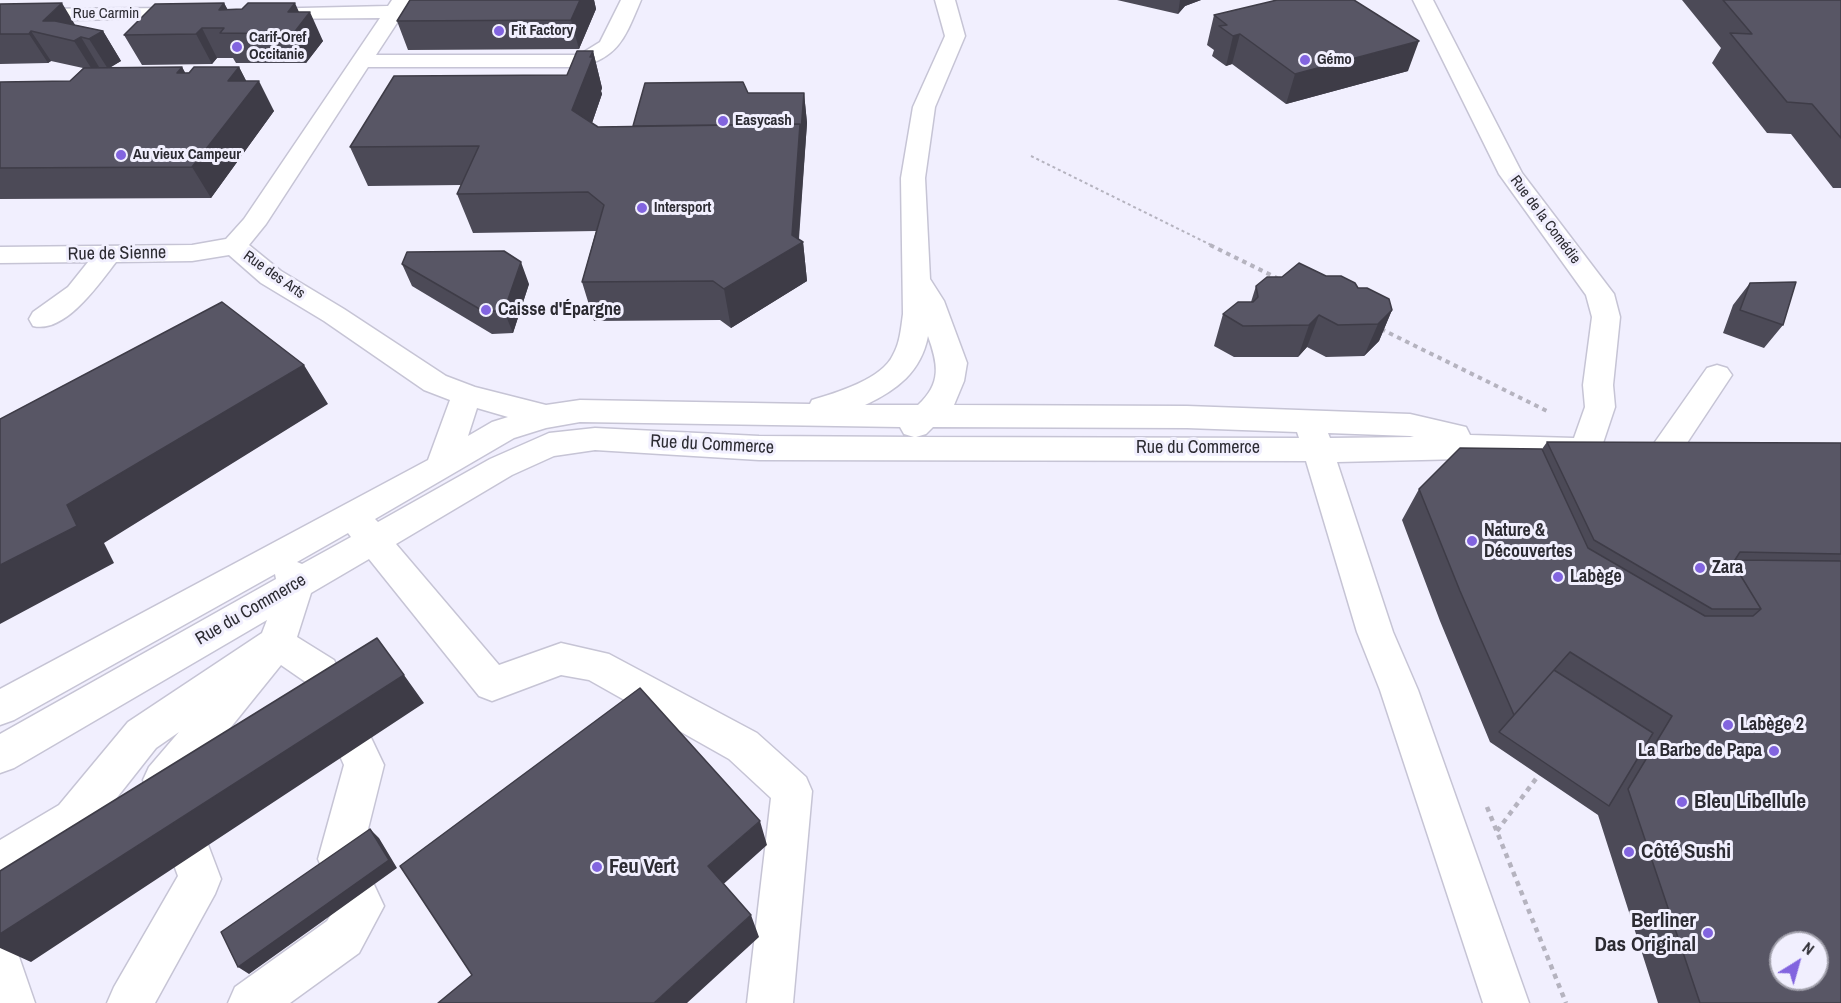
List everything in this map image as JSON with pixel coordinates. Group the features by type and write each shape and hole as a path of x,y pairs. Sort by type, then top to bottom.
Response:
{"street":[{"path":"6,15 28,0"},
{"path":"360,61 587,60 606,51 631,0"},
{"path":"798,415 853,398 901,366 915,334 917,314 913,178 924,106 955,36 945,0"},
{"name":"Rue de la Comédie","path":"1423,0 1511,174 1600,294 1606,317 1598,385 1600,407 1619,447"},
{"path":"245,14 397,6"},
{"name":"Rue des Arts","path":"397,6 253,224 234,246 271,277 334,315 435,383 467,395 547,416"},
{"name":"Rue Carmin","path":"6,15 209,14"},
{"name":"Rue de Sienne","path":"0,255 192,253 234,246"},
{"path":"43,319 78,293 108,255"},
{"path":"873,447 918,425 941,400 949,381 952,363 930,301 916,278"},
{"path":"1619,447 1717,375"},
{"path":"441,467 467,395"},
{"name":"Rue du Commerce","path":"363,528 441,467 503,430 547,416 580,411 798,415 1187,417 1313,434 1361,450 1506,446 1619,447 1701,451"},
{"path":"547,416 595,439"},
{"path":"1313,434 1375,632 1398,690 1506,1003"},
{"name":"Rue du Commerce","path":"0,708 288,569 363,528 549,445 595,439 759,448 873,447 1313,434"},
{"path":"363,528 492,684 561,659 596,665 744,746 792,791 770,1003"},
{"path":"130,1003 200,879 163,780 278,643 288,569"},
{"name":"Rue du Commerce","path":"0,755 288,569"},
{"path":"0,864 74,819 142,735 278,643"},
{"path":"250,1003 343,937 362,906 339,859 364,765 321,672 278,643"},
{"path":"0,964 12,1003"}],"path":[{"path":"1031,156 1286,282"},
{"path":"1371,324 1619,447"},
{"path":"1497,832 1546,766"}],"building":[{"path":"410,0 580,0 571,20 397,21"},
{"path":"1277,0 1354,0 1419,41 1295,74 1240,34 1233,36 1219,26 1227,25 1214,15"},
{"path":"1723,0 1841,0 1841,138 1812,104 1787,102 1730,33 1752,34"},
{"path":"62,3 43,21 55,21 103,31 89,39 81,37 74,41 31,31 29,34 0,34 0,4"},
{"path":"224,3 219,10 242,9 248,3 295,3 288,12 310,12 293,34 220,33 224,28 202,28 196,34 124,35 155,4"},
{"name":"Intersport","path":"577,51 593,51 590,57 593,57 572,110 598,127 800,124 792,235 803,242 724,289 713,281 582,282 604,205 588,192 457,194 479,146 350,147 394,76 567,75"},
{"path":"182,67 177,73 189,73 194,67 239,67 228,81 259,81 192,167 0,168 0,82 70,81 84,68"},
{"path":"743,82 748,93 804,93 801,131 800,124 633,126 645,83"},
{"path":"504,251 521,262 504,311 483,311 402,264 407,252"},
{"path":"1299,263 1326,276 1341,276 1355,283 1358,288 1367,288 1389,299 1392,310 1378,324 1338,325 1319,315 1309,325 1243,326 1223,314 1238,302 1253,302 1258,297 1256,286 1267,277 1282,277"},
{"path":"1796,282 1783,325 1740,310 1750,283"},
{"path":"222,302 304,365 67,505 77,526 0,565 0,419"},
{"name":"Zara","path":"1547,442 1841,443 1841,554 1740,552 1733,563 1761,609 1712,609 1594,540"},
{"name":"Labège 2","path":"1460,448 1542,449 1588,548 1705,616 1753,616 1761,609 1733,563 1735,560 1841,561 1841,1003 1700,1003 1628,789 1672,716 1570,652 1514,715 1419,489"},
{"path":"377,638 404,675 0,934 0,871"},
{"path":"1554,670 1653,733 1609,806 1499,732"},
{"name":"Feu Vert","path":"640,688 760,821 708,866 751,915 654,1003 438,1003 472,975 400,866"},
{"path":"370,829 389,860 238,967 221,932"}],"place":[{"name":"Fit Factory","path":"499,31"},
{"name":"Carif-Oref Occitanie","path":"237,47"},
{"name":"Gémo","path":"1305,60"},
{"name":"Easycash","path":"723,121"},
{"name":"Au vieux Campeur","path":"121,155"},
{"name":"Intersport","path":"642,208"},
{"name":"Caisse d'Épargne","path":"486,310"},
{"name":"Nature & Découvertes","path":"1472,541"},
{"name":"Zara","path":"1700,568"},
{"name":"Labège","path":"1558,577"},
{"name":"Labège 2","path":"1728,725"},
{"name":"La Barbe de Papa","path":"1774,751"},
{"name":"Bleu Libellule","path":"1682,802"},
{"name":"Côté Sushi","path":"1629,852"},
{"name":"Feu Vert","path":"597,867"},
{"name":"Berliner Das Original","path":"1708,933"}]}
